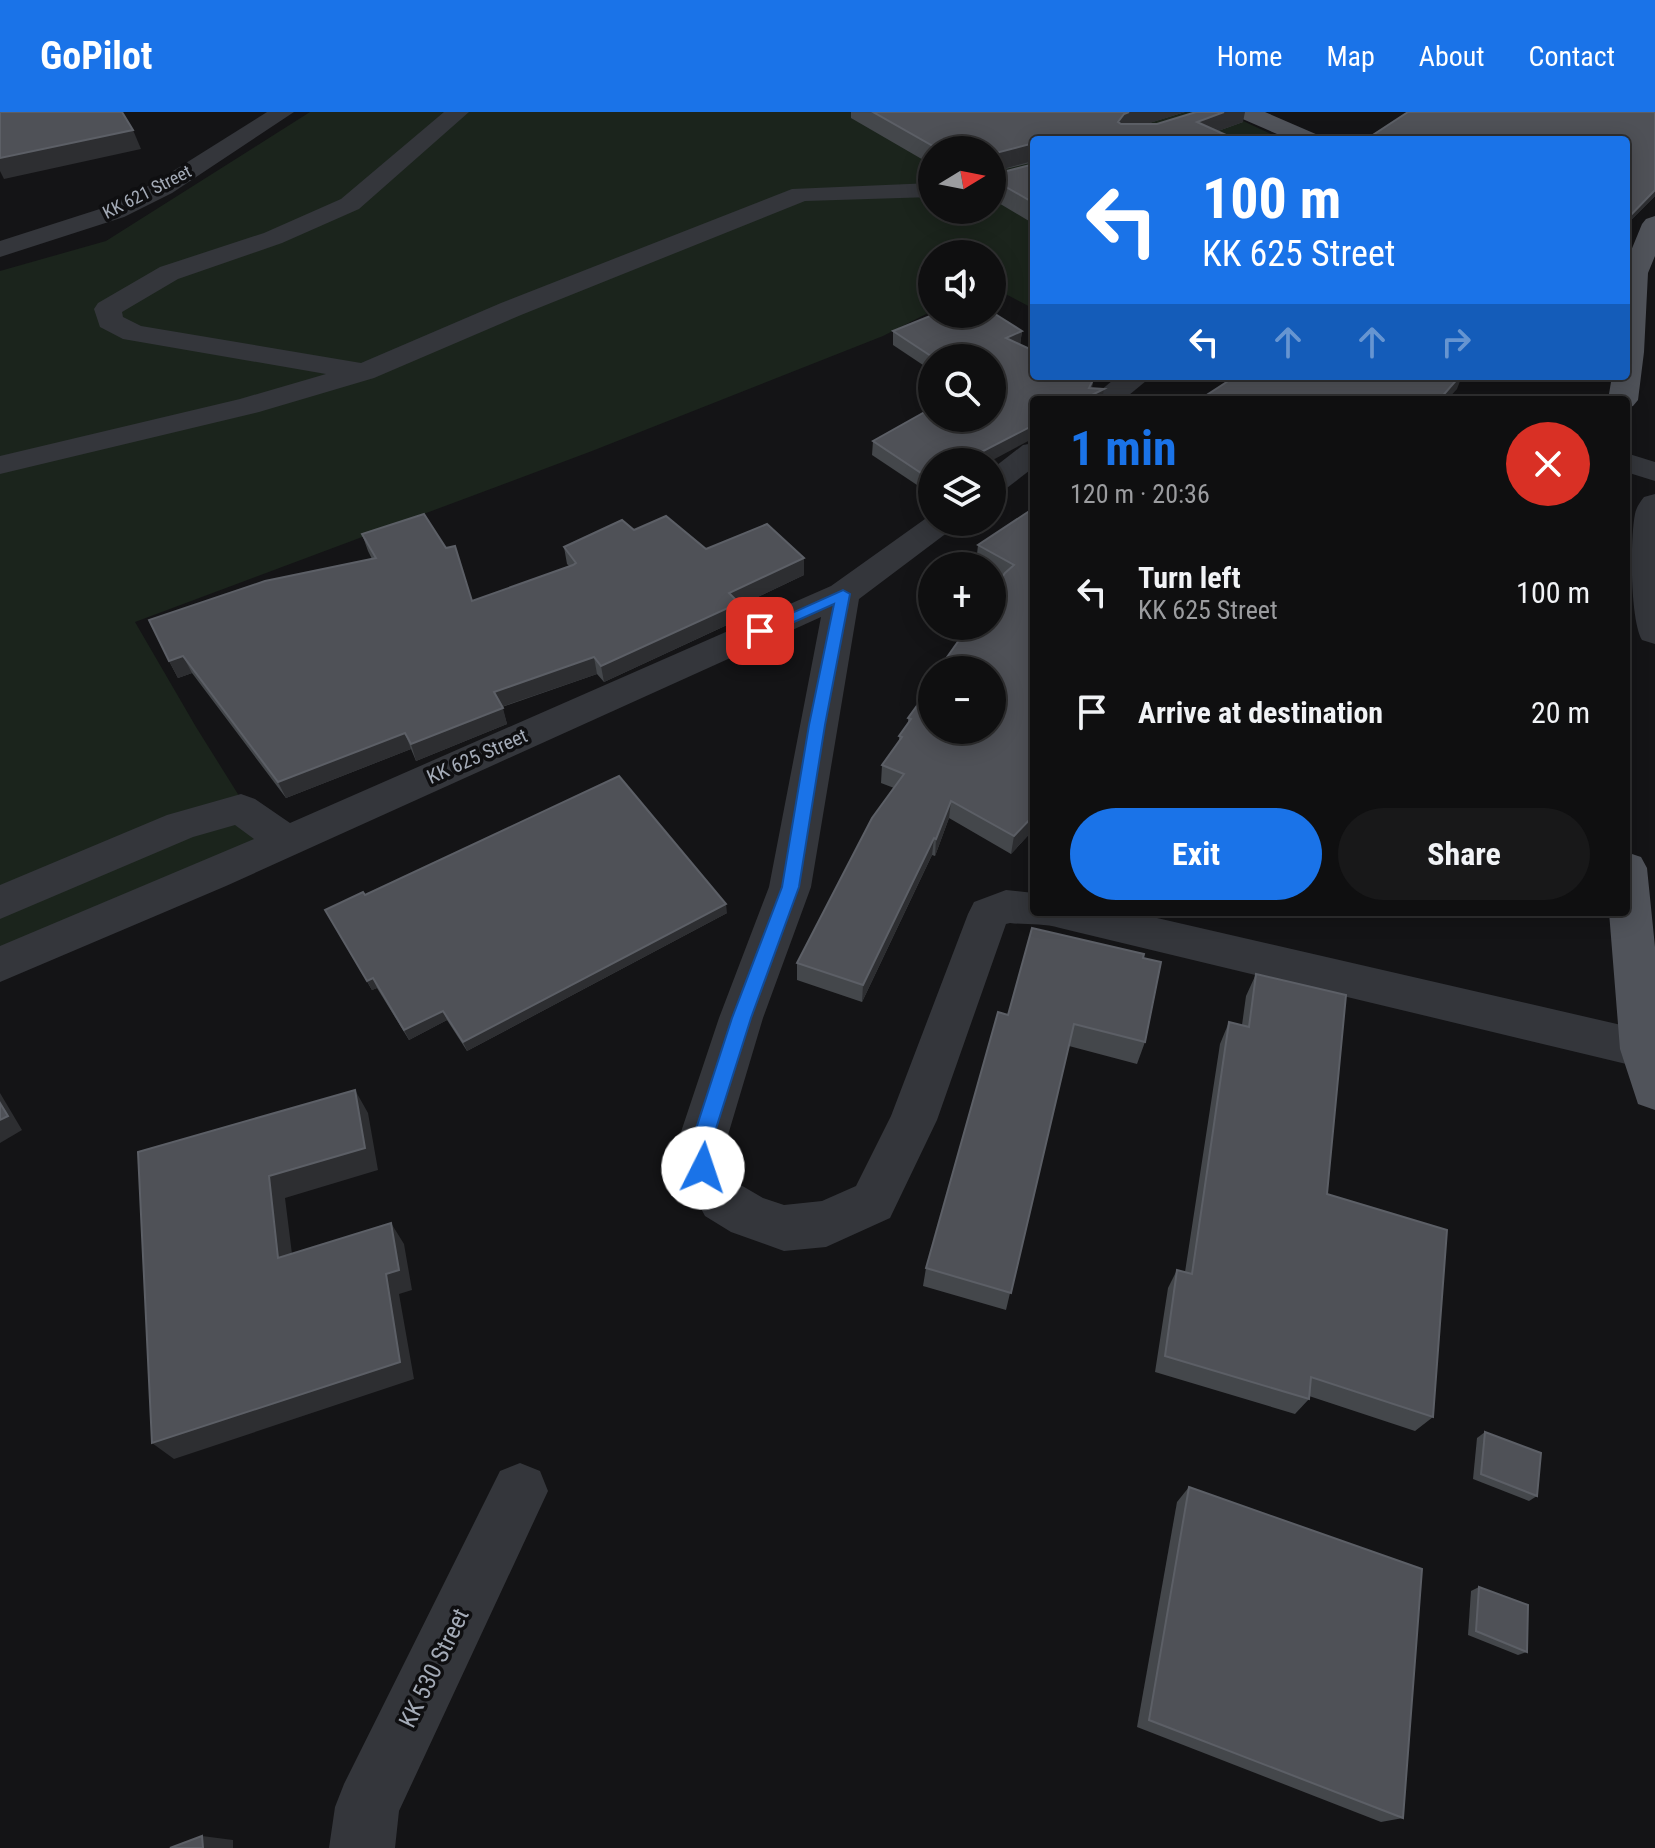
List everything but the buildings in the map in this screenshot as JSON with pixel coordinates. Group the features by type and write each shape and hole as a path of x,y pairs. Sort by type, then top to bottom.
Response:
{"main road":[{"path":"1246,112 1301,136"},
{"path":"1630,352 1630,271 1655,224"},
{"path":"1630,903 1649,1070"}],"street":[{"name":"KK 621 Street","path":"0,249 115,212 163,188 283,112"},
{"path":"364,372 133,333 110,321 108,309 169,273 273,238 350,204 458,112"},
{"path":"0,465 248,406 364,372 511,309 801,194 918,190"},
{"path":"1110,396 1132,380"},
{"path":"1006,473 1030,455"},
{"path":"1630,463 1655,472"},
{"path":"1655,504 1651,512 1650,596 1655,632"},
{"name":"KK 625 Street","path":"0,965 843,594 921,536"},
{"path":"843,594 790,887 741,1018 704,1135 703,1168 722,1200 749,1216 784,1228 826,1224 873,1202 913,1120 989,914 1006,906 1030,909"},
{"path":"0,903 181,826 241,809 286,841"},
{"path":"1075,916 1649,1070"},
{"name":"KK 530 Street","path":"362,1848 367,1807 520,1491"}],"shaded area":[{"path":"310,112 1224,112 1275,136 1030,136 1030,307 1006,294 1006,240 918,240 918,318 883,336 592,451 135,622 266,839 0,955 0,271 106,241"}],"route":[{"path":"703,1168 704,1135 741,1018 790,887 843,594 760,631"}]}
